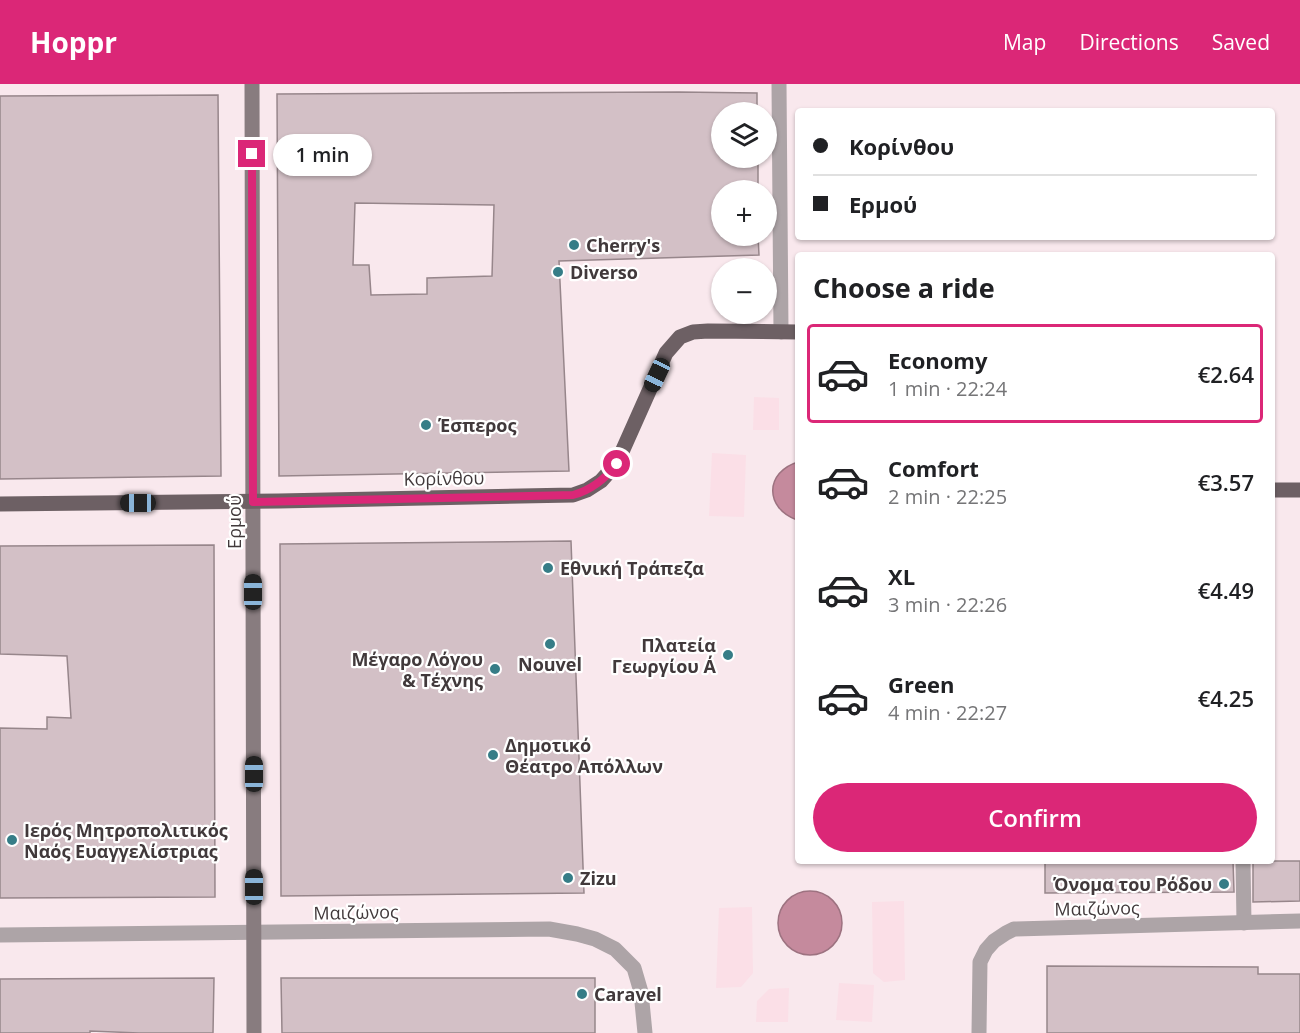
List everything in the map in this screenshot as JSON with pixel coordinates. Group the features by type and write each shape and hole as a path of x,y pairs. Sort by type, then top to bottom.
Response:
{"main road":[{"name":"Ερμού","path":"252,84 254,1033"},
{"name":"Κορίνθου","path":"0,504 253,502 580,493 601,481 617,464 666,353 680,337 693,332 708,331 795,332"},
{"path":"1275,490 1300,490"}],"street":[{"path":"780,84 781,332"},
{"path":"1242,864 1244,923"},
{"name":"Μαιζώνος","path":"979,1033 980,962 994,941 1014,929 1300,921"},
{"name":"Μαιζώνος","path":"0,934 549,929 596,939 615,949 634,968 641,992 645,1033"}],"shaded area":[{"path":"0,84 1300,84 1300,1033 0,1033"},
{"path":"754,397 779,398 779,430 753,430"},
{"path":"712,453 746,455 744,517 709,516"},
{"path":"795,463 795,519 786,514 774,499 774,482 787,467"},
{"path":"804,891 816,891 833,900 840,911 842,923 840,935 833,946 816,955 804,955 792,950 783,941 778,929 778,917 783,905 792,896"},
{"path":"904,901 905,980 884,982 873,973 872,902"},
{"path":"752,907 753,973 741,987 716,988 719,908"},
{"path":"839,983 874,985 872,1022 836,1020"},
{"path":"789,988 788,1022 756,1022 757,1001 769,989"}],"building":[{"path":"757,93 757,102 711,102 711,168 758,168 758,180 711,180 711,246 759,246 759,255 559,261 569,471 279,476 277,94","holes":["355,203 494,205 492,276 427,278 427,294 371,295 369,265 353,265"]},
{"path":"218,95 221,476 0,479 0,96"},
{"path":"571,541 584,893 281,896 280,544"},
{"path":"214,545 215,897 0,898 0,728 47,729 47,717 71,718 67,656 0,654 0,546"},
{"path":"1300,861 1300,901 1253,902 1253,864"},
{"path":"1045,864 1233,864 1234,892 1045,893"},
{"path":"1047,966 1258,967 1258,974 1300,974 1300,1033 1047,1033"},
{"path":"214,978 213,1033 90,1031 90,1033 0,1033 0,979"},
{"path":"281,978 595,978 595,1033 282,1033"}],"place":[{"name":"Cherry's","path":"574,245"},
{"name":"Diverso","path":"558,272"},
{"name":"Έσπερος","path":"426,425"},
{"name":"Εθνική Τράπεζα","path":"548,568"},
{"name":"Nouvel","path":"550,644"},
{"name":"Πλατεία Γεωργίου Α΄","path":"728,655"},
{"name":"Μέγαρο Λόγου & Τέχνης","path":"495,669"},
{"name":"Δημοτικό Θέατρο Απόλλων","path":"493,755"},
{"name":"Ιερός Μητροπολιτικός Ναός Ευαγγελίστριας","path":"12,840"},
{"name":"Zizu","path":"568,878"},
{"name":"Όνομα του Ρόδου","path":"1224,884"},
{"name":"Caravel","path":"582,994"}],"route":[{"path":"252,154 253,502 573,495 601,481 617,464"}]}
